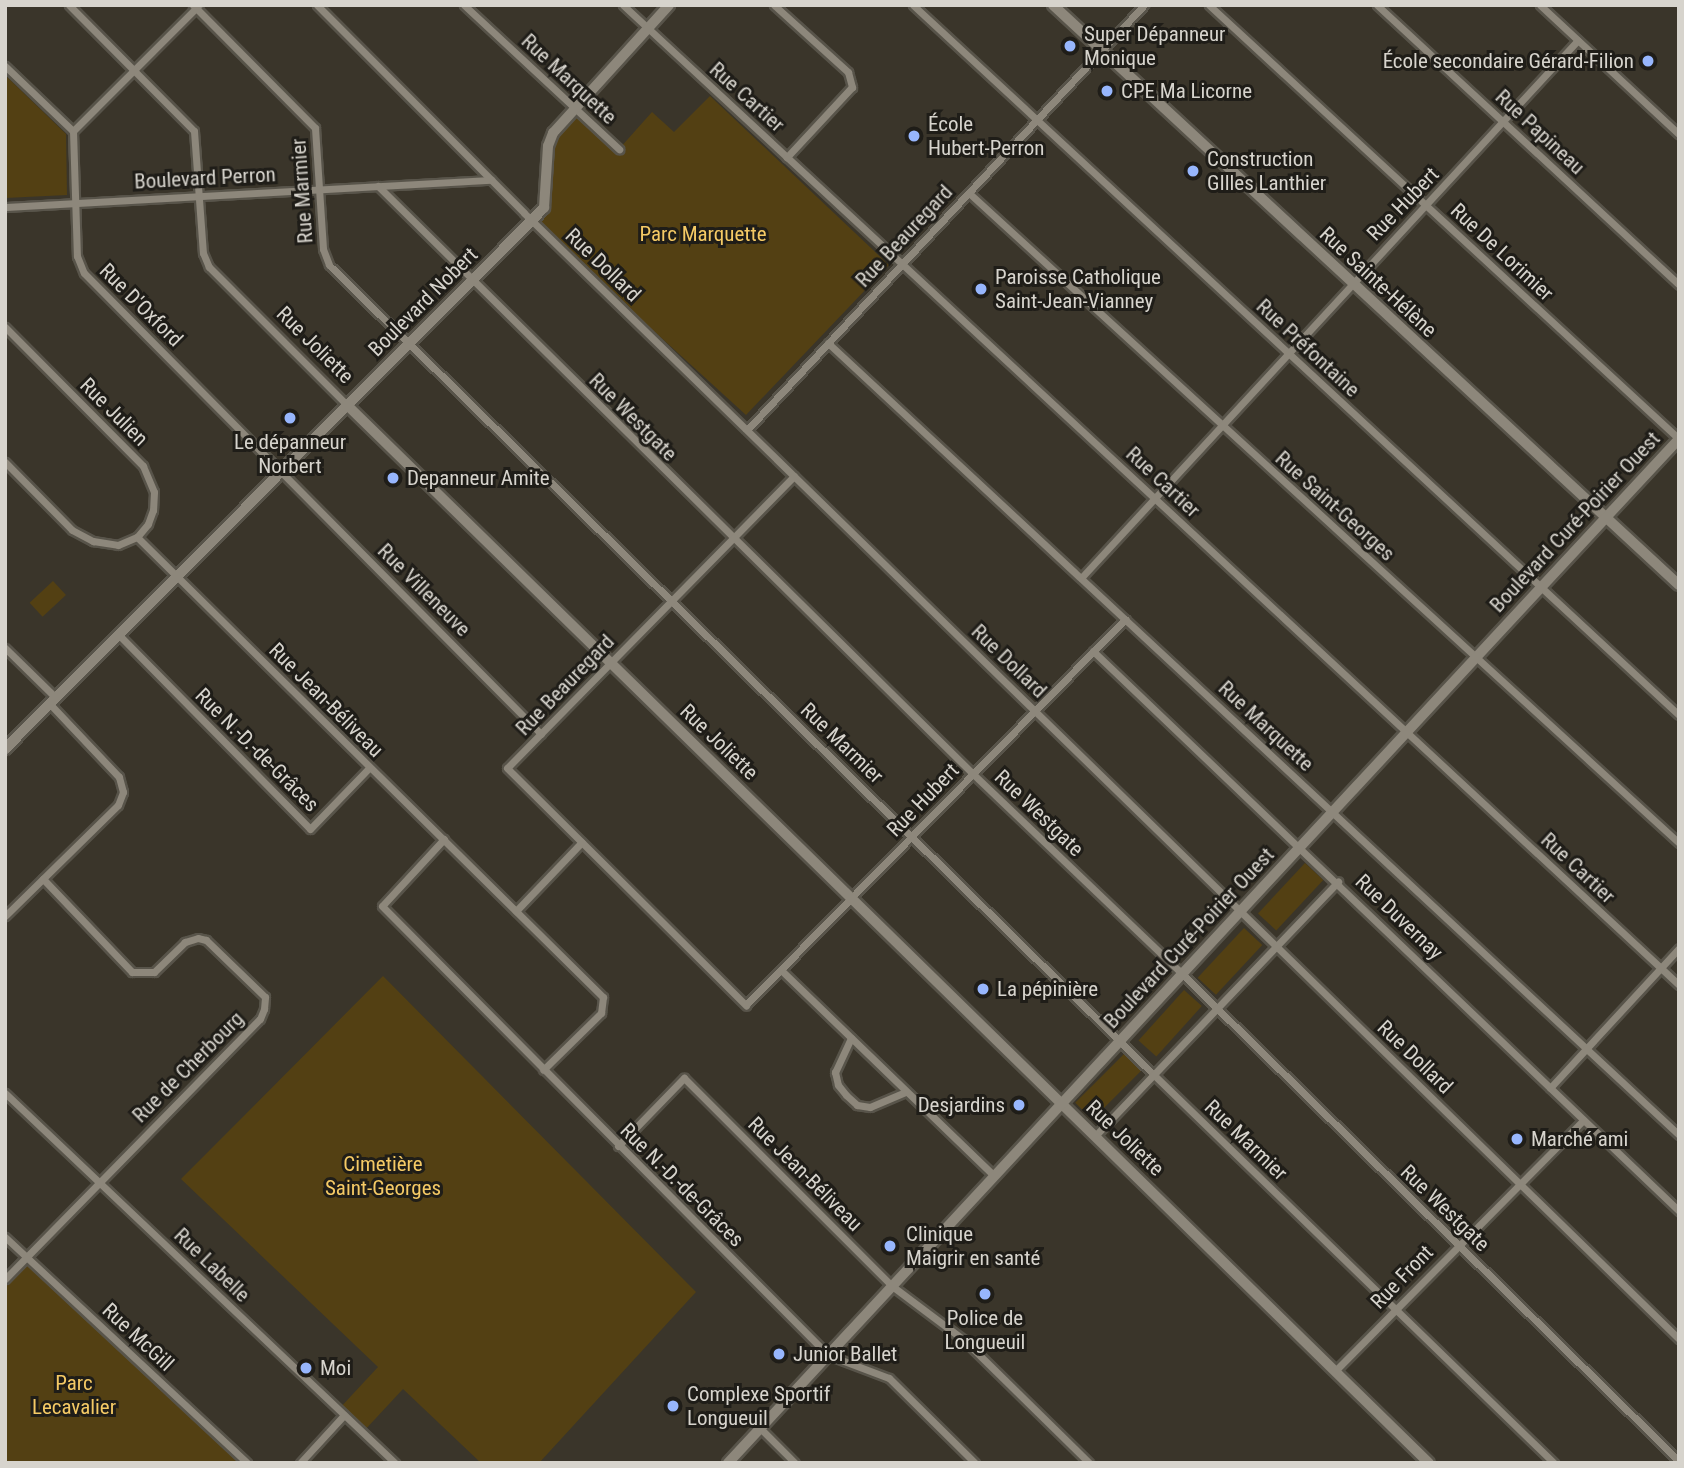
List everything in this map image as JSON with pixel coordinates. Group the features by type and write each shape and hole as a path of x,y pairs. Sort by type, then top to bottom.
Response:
{"street":[{"name":"Rue Joliette","path":"69,5 194,131 203,253 209,267 1429,1463"},
{"name":"Rue Dollard","path":"317,5 531,220 1679,1339"},
{"name":"Rue Marquette","path":"464,5 619,149"},
{"name":"Rue Cartier","path":"623,5 1679,985"},
{"name":"Boulevard Nobert","path":"5,749 544,208 551,139 575,107 670,5"},
{"path":"774,5 848,72 852,87 787,157"},
{"name":"Rue Préfontaine","path":"913,5 1679,715"},
{"name":"Rue Sainte-Hélène","path":"1053,5 1350,284 1679,585"},
{"name":"Rue Beauregard","path":"747,430 1144,5"},
{"name":"Rue De Lorimier","path":"1209,5 1679,439"},
{"name":"Rue Papineau","path":"1377,5 1679,285"},
{"path":"1540,5 1679,134"},
{"path":"5,66 73,131 196,6"},
{"name":"Rue Marmier","path":"196,6 315,128 325,258 1153,1074 1554,1463"},
{"name":"Rue Hubert","path":"1081,578 1578,40"},
{"name":"Rue D'Oxford","path":"73,131 77,256 84,273 282,470"},
{"name":"Boulevard Perron","path":"5,207 491,180"},
{"name":"Rue Westgate","path":"378,186 732,538 1679,1461"},
{"name":"Rue Saint-Georges","path":"969,193 1679,843"},
{"name":"Rue Julien","path":"5,327 143,466 154,492 153,510 148,524 137,537"},
{"name":"Rue Marquette","path":"828,343 1679,1135"},
{"name":"Boulevard Curé-Poirier Ouest","path":"728,1463 1679,439"},
{"path":"5,462 72,530 93,541 118,545 137,537"},
{"name":"Rue Villeneuve","path":"282,470 541,734"},
{"name":"Rue Beauregard","path":"582,842 507,768 794,475"},
{"name":"Rue Jean-Béliveau","path":"137,537 603,998 604,1007 543,1070"},
{"name":"Rue Hubert","path":"582,842 746,1005 1125,619"},
{"name":"Rue N.-D.-de-Grâces","path":"118,635 310,829 369,768"},
{"path":"5,648 119,777 123,792 118,805 5,916"},
{"name":"Rue Duvernay","path":"1093,651 1338,882 1679,1211"},
{"name":"Rue N.-D.-de-Grâces","path":"444,839 382,906 828,1355 890,1378 975,1463"},
{"path":"516,911 582,842"},
{"name":"Rue de Cherbourg","path":"5,1279 260,1019 265,997 212,944 198,938 185,942 154,972 132,972 43,879"},
{"path":"1095,1136 1338,882"},
{"path":"1550,1088 1679,948"},
{"path":"781,970 994,1176"},
{"path":"851,1038 835,1072 838,1085 846,1096 857,1105 870,1107 906,1092"},
{"name":"Rue Jean-Béliveau","path":"618,1146 684,1078 892,1286 964,1340 1089,1463"},
{"name":"Rue Labelle","path":"5,1093 395,1463"},
{"name":"Rue Front","path":"1335,1371 1583,1120"},
{"name":"Rue McGill","path":"5,1237 247,1463"},
{"path":"300,1463 344,1415"},
{"path":"760,1427 795,1463"}],"green space":[{"path":"5,75 66,134 67,195 5,198"},
{"name":"Parc Marquette","path":"710,96 889,265 746,415 532,220 547,204 551,192 550,153 562,121 575,107 619,149 652,112 674,132"},
{"path":"53,581 66,595 43,617 30,603"},
{"path":"1305,863 1323,880 1276,931 1258,913"},
{"path":"1244,928 1262,945 1216,995 1198,978"},
{"name":"Cimetière Saint-Georges","path":"383,976 696,1292 539,1463 481,1463 403,1389 363,1432 338,1410 378,1367 181,1179"},
{"path":"1184,990 1202,1006 1156,1057 1138,1041"},
{"path":"1124,1054 1141,1071 1092,1120 1075,1103"},
{"name":"Parc Lecavalier","path":"26,1257 247,1463 5,1463 5,1279"}],"place":[{"name":"Super Dépanneur Monique","path":"1070,46"},
{"name":"École secondaire Gérard-Filion","path":"1648,61"},
{"name":"CPE Ma Licorne","path":"1107,91"},
{"name":"École Hubert-Perron","path":"914,136"},
{"name":"Construction GIlles Lanthier","path":"1193,171"},
{"name":"Paroisse Catholique Saint-Jean-Vianney","path":"981,289"},
{"name":"Le dépanneur Norbert","path":"290,418"},
{"name":"Depanneur Amite","path":"393,478"},
{"name":"La pépinière","path":"983,989"},
{"name":"Desjardins","path":"1019,1105"},
{"name":"Marché ami","path":"1517,1139"},
{"name":"Clinique Maigrir en santé","path":"890,1246"},
{"name":"Police de Longueuil","path":"985,1294"},
{"name":"Junior Ballet","path":"779,1354"},
{"name":"Moi","path":"306,1368"},
{"name":"Complexe Sportif Longueuil","path":"673,1406"}]}
